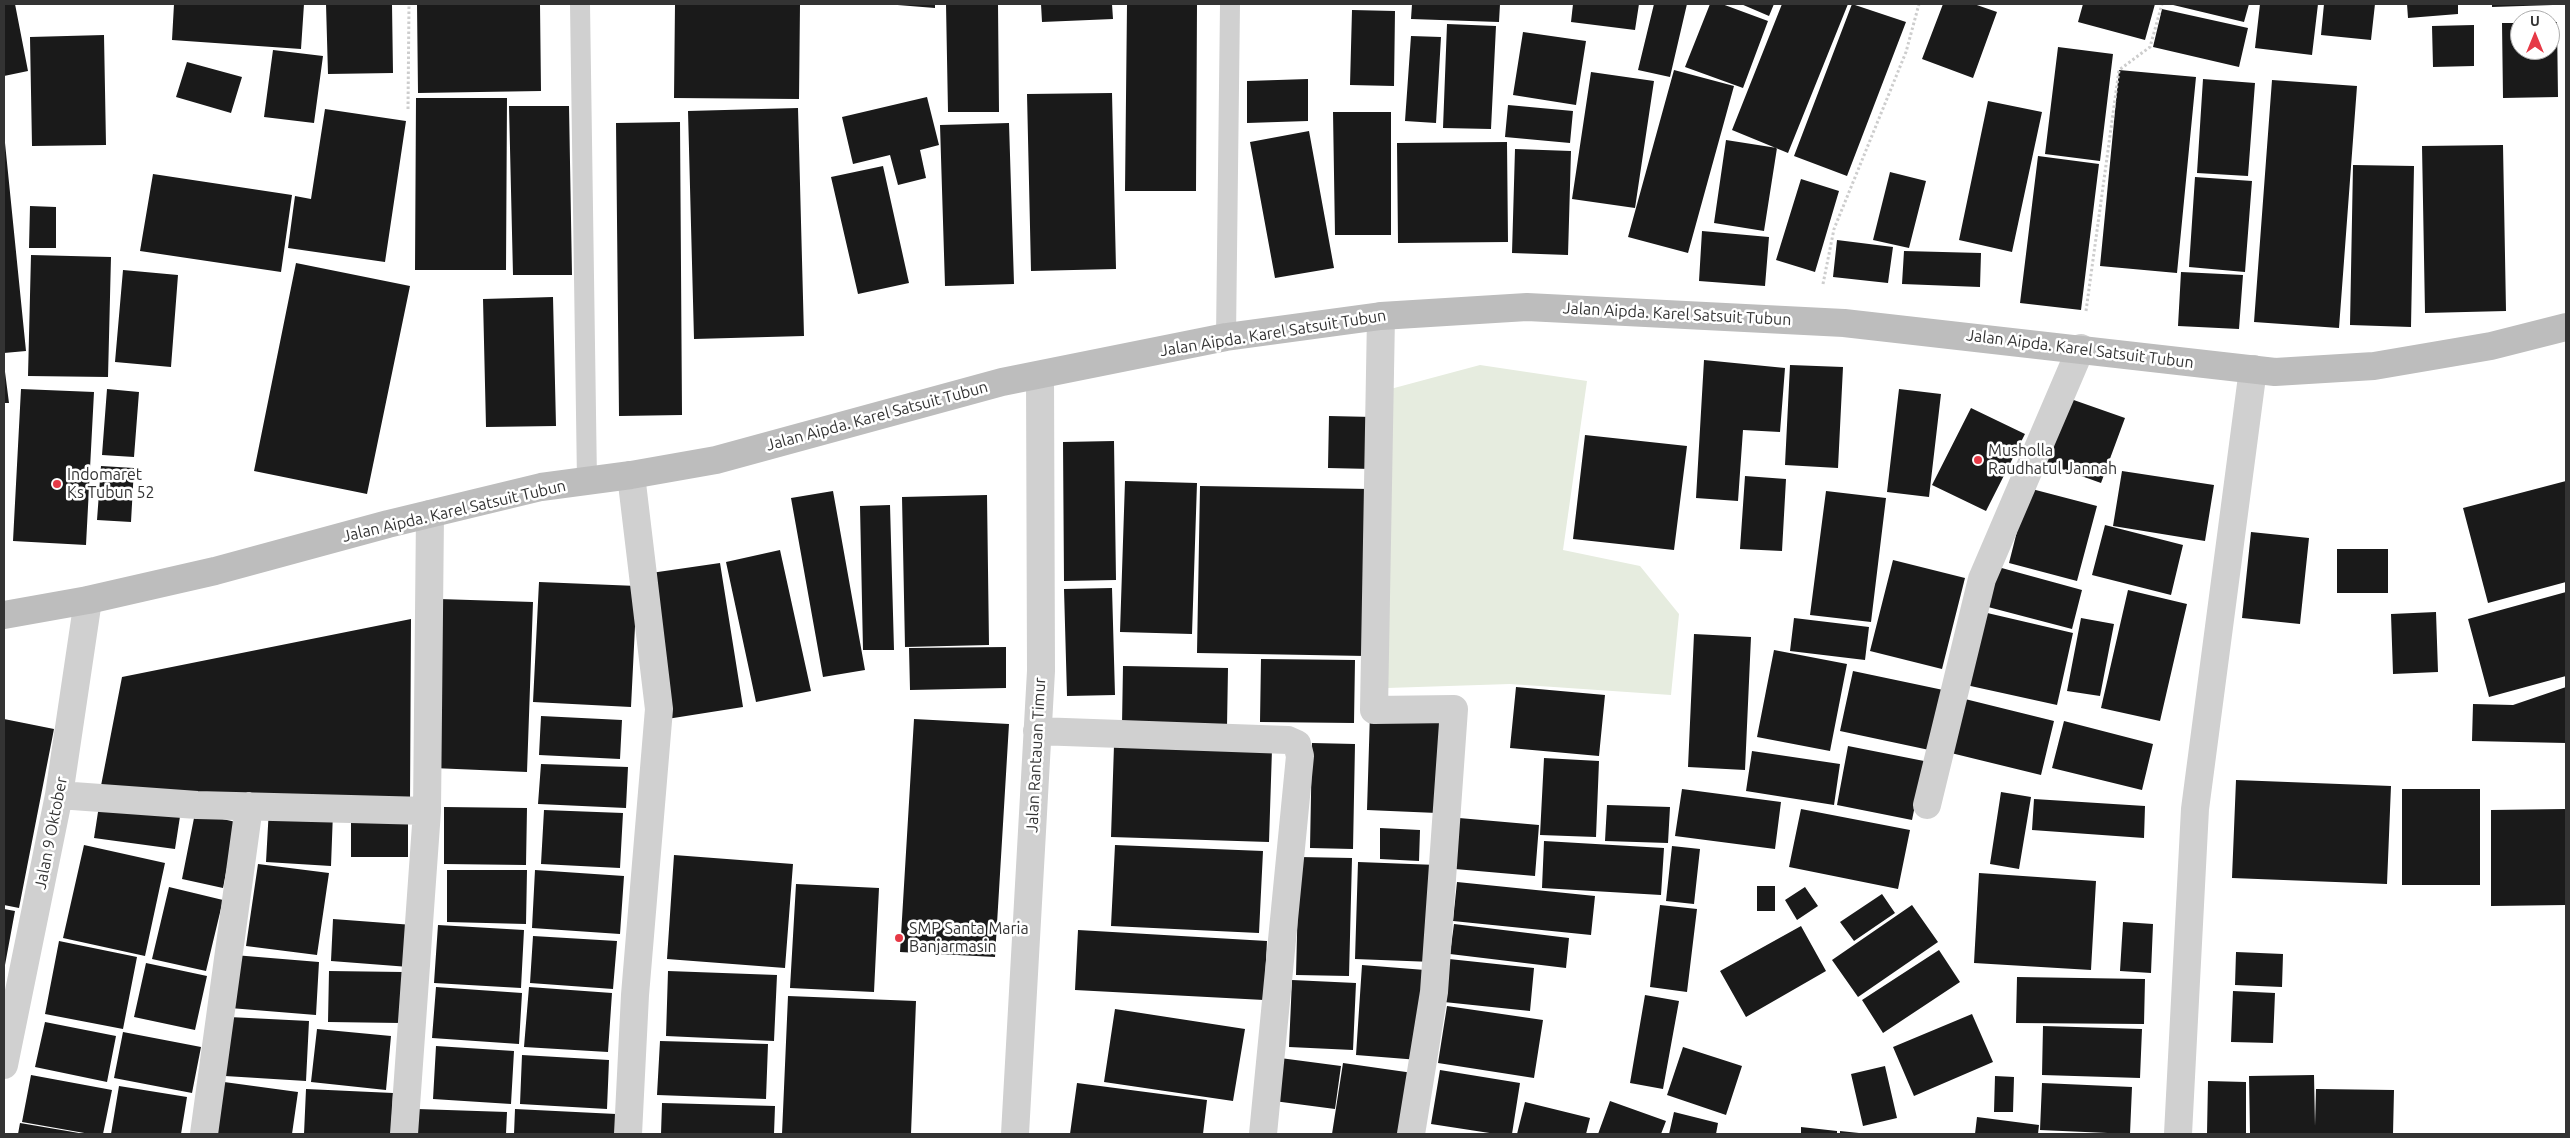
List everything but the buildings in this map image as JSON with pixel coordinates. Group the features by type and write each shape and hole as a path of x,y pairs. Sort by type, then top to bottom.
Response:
{"main road":[{"name":"Jalan Aipda. Karel Satsuit Tubun","path":"4,615 88,600 215,572 430,514 541,487 631,475 716,460 1002,382 1226,338 1381,316 1527,307 1816,321 2081,348 2275,372 2374,366 2491,346 2566,327"}],"street":[{"path":"1381,316 1374,710 1454,709 1434,992 1411,1134"},
{"path":"1927,805 1982,580 2081,348"},
{"path":"2178,1134 2195,809 2252,369"},
{"name":"Jalan Rantauan Timur","path":"1015,1134 1041,671 1040,375"},
{"path":"628,1134 635,995 659,709 631,475"},
{"path":"404,1134 427,811 430,514"},
{"name":"Jalan 9 Oktober","path":"4,1065 12,984 59,795 88,600"},
{"path":"1037,731 1288,740 1297,744 1300,756 1263,1134"},
{"path":"59,795 249,806 427,811"},
{"path":"204,1134 249,806"}],"lane":[{"path":"580,4 587,481"},
{"path":"1226,338 1230,4"}],"path":[{"path":"408,109 409,4"},
{"path":"1816,321 1834,229 1906,52 1920,4"},
{"path":"2081,348 2119,70 2150,46 2162,4"}],"shaded area":[{"path":"1480,365 1587,381 1563,550 1640,566 1679,614 1671,695 1510,684 1387,688 1383,391"}],"place":[{"name":"Musholla Raudhatul Jannah","path":"1978,460"},
{"name":"Indomaret Ks Tubun 52","path":"57,484"},
{"name":"SMP Santa Maria Banjarmasin","path":"899,938"}]}
